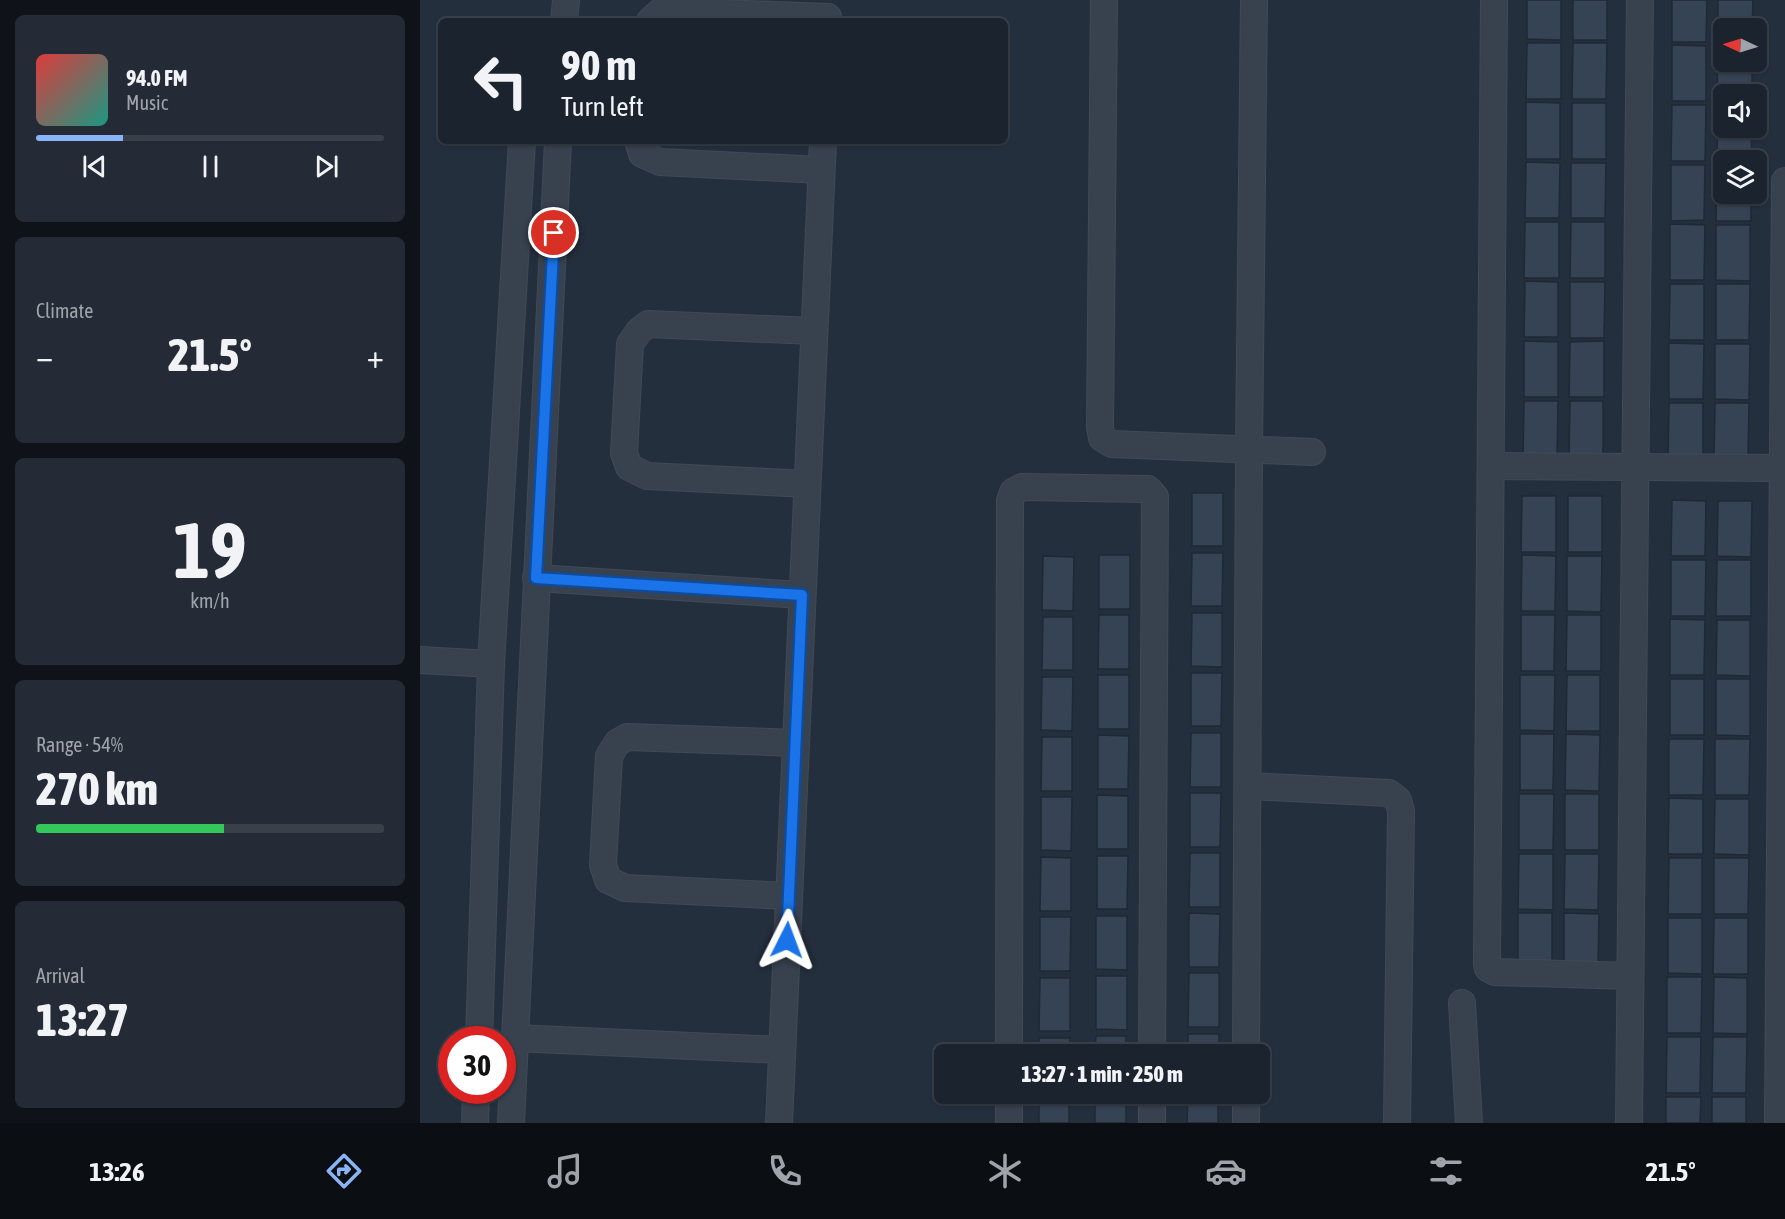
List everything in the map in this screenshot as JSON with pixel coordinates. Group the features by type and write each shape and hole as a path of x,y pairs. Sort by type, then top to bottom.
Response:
{"street":[{"path":"564,18 566,0"},
{"path":"1104,0 1100,427 1102,438 1112,444 1312,452"},
{"path":"1246,1044 1248,449 1254,0"},
{"path":"1494,0 1488,968 1495,972 1630,976"},
{"path":"1629,1123 1640,0"},
{"path":"653,18 661,11 829,13"},
{"path":"479,1026 491,664 522,144"},
{"path":"515,1026 558,144"},
{"path":"639,144 642,154 660,162 821,170"},
{"path":"779,1123 823,144"},
{"path":"1778,1123 1785,181"},
{"path":"807,484 647,476 629,467 624,453 630,344 639,331 648,324 814,331"},
{"path":"1492,466 1784,468"},
{"path":"1009,1044 1010,501 1013,492 1022,487 1148,489 1155,497 1152,1044"},
{"path":"536,578 802,595"},
{"path":"420,660 491,664"},
{"path":"789,896 625,888 608,880 603,865 609,756 617,743 627,737 796,743"},
{"path":"1248,786 1389,793 1398,800 1401,811 1397,1123"},
{"path":"1462,1003 1469,1123"},
{"path":"516,1038 782,1050"},
{"path":"475,1123 476,1104"},
{"path":"510,1123 511,1104"},
{"path":"1009,1104 1009,1123"},
{"path":"1152,1104 1152,1123"},
{"path":"1246,1104 1246,1123"}],"building":[{"path":"1527,0 1561,0 1561,40 1527,39"},
{"path":"1573,0 1607,0 1607,40 1573,40"},
{"path":"1672,0 1707,0 1706,42 1672,42"},
{"path":"1718,0 1753,0 1752,18 1718,18"},
{"path":"1527,43 1561,43 1561,99 1526,99"},
{"path":"1573,43 1607,43 1606,99 1572,99"},
{"path":"1672,45 1706,46 1706,101 1672,101"},
{"path":"1718,72 1752,72 1752,84 1717,84"},
{"path":"1526,102 1560,103 1560,159 1526,159"},
{"path":"1572,103 1606,103 1606,159 1572,159"},
{"path":"1672,105 1706,105 1705,161 1671,161"},
{"path":"1717,138 1752,138 1751,150 1717,150"},
{"path":"1526,162 1560,163 1559,218 1525,218"},
{"path":"1571,163 1606,163 1605,218 1571,218"},
{"path":"1671,165 1705,165 1704,220 1671,221"},
{"path":"1716,204 1751,204 1751,221 1716,221"},
{"path":"1525,222 1559,222 1559,278 1524,278"},
{"path":"1571,222 1605,222 1605,278 1570,278"},
{"path":"1670,224 1705,225 1704,280 1670,280"},
{"path":"1716,225 1750,225 1750,281 1716,280"},
{"path":"1525,281 1558,282 1558,337 1524,337"},
{"path":"1570,282 1605,282 1604,338 1570,338"},
{"path":"1670,284 1704,284 1704,340 1669,340"},
{"path":"1716,284 1750,284 1749,340 1716,340"},
{"path":"1524,341 1558,342 1558,397 1524,397"},
{"path":"1604,341 1604,397 1569,397 1570,342"},
{"path":"1669,343 1704,344 1703,399 1669,399"},
{"path":"1715,344 1750,344 1749,400 1715,399"},
{"path":"1524,401 1558,401 1557,457 1523,457"},
{"path":"1570,401 1603,401 1603,457 1569,457"},
{"path":"1669,403 1703,403 1703,459 1668,459"},
{"path":"1715,403 1749,403 1748,460 1714,459"},
{"path":"1192,493 1223,493 1223,546 1192,546"},
{"path":"1522,496 1556,496 1556,552 1521,552"},
{"path":"1568,496 1602,496 1602,552 1568,552"},
{"path":"1672,500 1706,501 1705,556 1671,556"},
{"path":"1718,501 1752,501 1751,557 1717,556"},
{"path":"1192,553 1223,553 1222,606 1191,606"},
{"path":"1099,555 1130,555 1130,609 1099,609"},
{"path":"1522,555 1556,556 1555,611 1521,611"},
{"path":"1043,556 1074,557 1073,611 1042,610"},
{"path":"1567,556 1602,556 1601,612 1567,611"},
{"path":"1671,560 1706,560 1705,616 1671,616"},
{"path":"1717,560 1751,560 1751,616 1716,616"},
{"path":"1192,613 1222,613 1222,667 1191,666"},
{"path":"1099,615 1129,615 1129,669 1098,669"},
{"path":"1521,615 1555,615 1554,671 1521,671"},
{"path":"1567,615 1601,615 1601,671 1566,671"},
{"path":"1043,617 1073,617 1073,670 1042,670"},
{"path":"1670,619 1705,620 1704,675 1670,675"},
{"path":"1717,620 1750,620 1750,676 1716,675"},
{"path":"1191,673 1222,673 1221,726 1191,726"},
{"path":"1098,675 1129,675 1129,729 1098,729"},
{"path":"1520,675 1555,675 1554,731 1520,730"},
{"path":"1567,675 1600,675 1600,731 1566,731"},
{"path":"1042,677 1073,677 1072,731 1041,730"},
{"path":"1670,679 1704,679 1704,735 1670,735"},
{"path":"1716,679 1750,679 1750,736 1716,735"},
{"path":"1191,733 1221,733 1221,787 1190,787"},
{"path":"1520,734 1554,734 1553,790 1520,790"},
{"path":"1566,734 1600,735 1599,791 1565,790"},
{"path":"1098,735 1129,736 1128,789 1098,789"},
{"path":"1042,737 1072,737 1072,791 1041,791"},
{"path":"1669,739 1704,739 1703,795 1669,795"},
{"path":"1715,739 1750,739 1749,795 1715,795"},
{"path":"1190,793 1221,793 1220,847 1190,847"},
{"path":"1519,794 1554,794 1553,850 1519,850"},
{"path":"1565,794 1599,794 1599,850 1565,850"},
{"path":"1097,795 1128,796 1128,849 1097,849"},
{"path":"1041,797 1072,797 1071,851 1041,850"},
{"path":"1669,798 1703,799 1703,854 1668,854"},
{"path":"1715,799 1749,799 1749,855 1714,854"},
{"path":"1190,853 1220,853 1220,907 1189,907"},
{"path":"1519,854 1553,854 1553,910 1518,909"},
{"path":"1565,854 1599,854 1598,910 1564,909"},
{"path":"1097,856 1128,856 1127,909 1097,909"},
{"path":"1041,857 1071,858 1071,911 1040,911"},
{"path":"1669,858 1702,858 1702,914 1668,914"},
{"path":"1714,858 1749,858 1748,914 1714,914"},
{"path":"1189,913 1220,914 1219,967 1189,967"},
{"path":"1518,913 1552,913 1552,969 1518,969"},
{"path":"1564,913 1599,914 1598,970 1564,969"},
{"path":"1096,916 1127,916 1127,970 1096,969"},
{"path":"1040,917 1071,917 1070,971 1040,971"},
{"path":"1668,918 1702,918 1702,974 1668,973"},
{"path":"1714,918 1748,918 1748,974 1713,974"},
{"path":"1189,973 1219,973 1219,1027 1188,1027"},
{"path":"1096,976 1127,976 1127,1030 1096,1029"},
{"path":"1667,977 1702,977 1701,1033 1667,1033"},
{"path":"1714,977 1747,978 1747,1034 1713,1033"},
{"path":"1040,978 1070,978 1070,1031 1039,1031"},
{"path":"1188,1034 1219,1034 1219,1044 1188,1044"},
{"path":"1096,1036 1126,1036 1126,1044 1096,1044"},
{"path":"1667,1037 1701,1037 1700,1093 1666,1093"},
{"path":"1713,1037 1747,1037 1746,1093 1712,1093"},
{"path":"1039,1038 1070,1038 1070,1044 1039,1044"},
{"path":"1666,1097 1701,1097 1700,1123 1666,1123"},
{"path":"1712,1097 1746,1097 1746,1123 1712,1123"},
{"path":"1039,1104 1069,1104 1069,1123 1039,1123"},
{"path":"1095,1104 1126,1104 1126,1123 1095,1123"},
{"path":"1188,1104 1218,1104 1218,1123 1187,1123"}],"route":[{"path":"554,233 536,578 802,595 787,940"}]}
